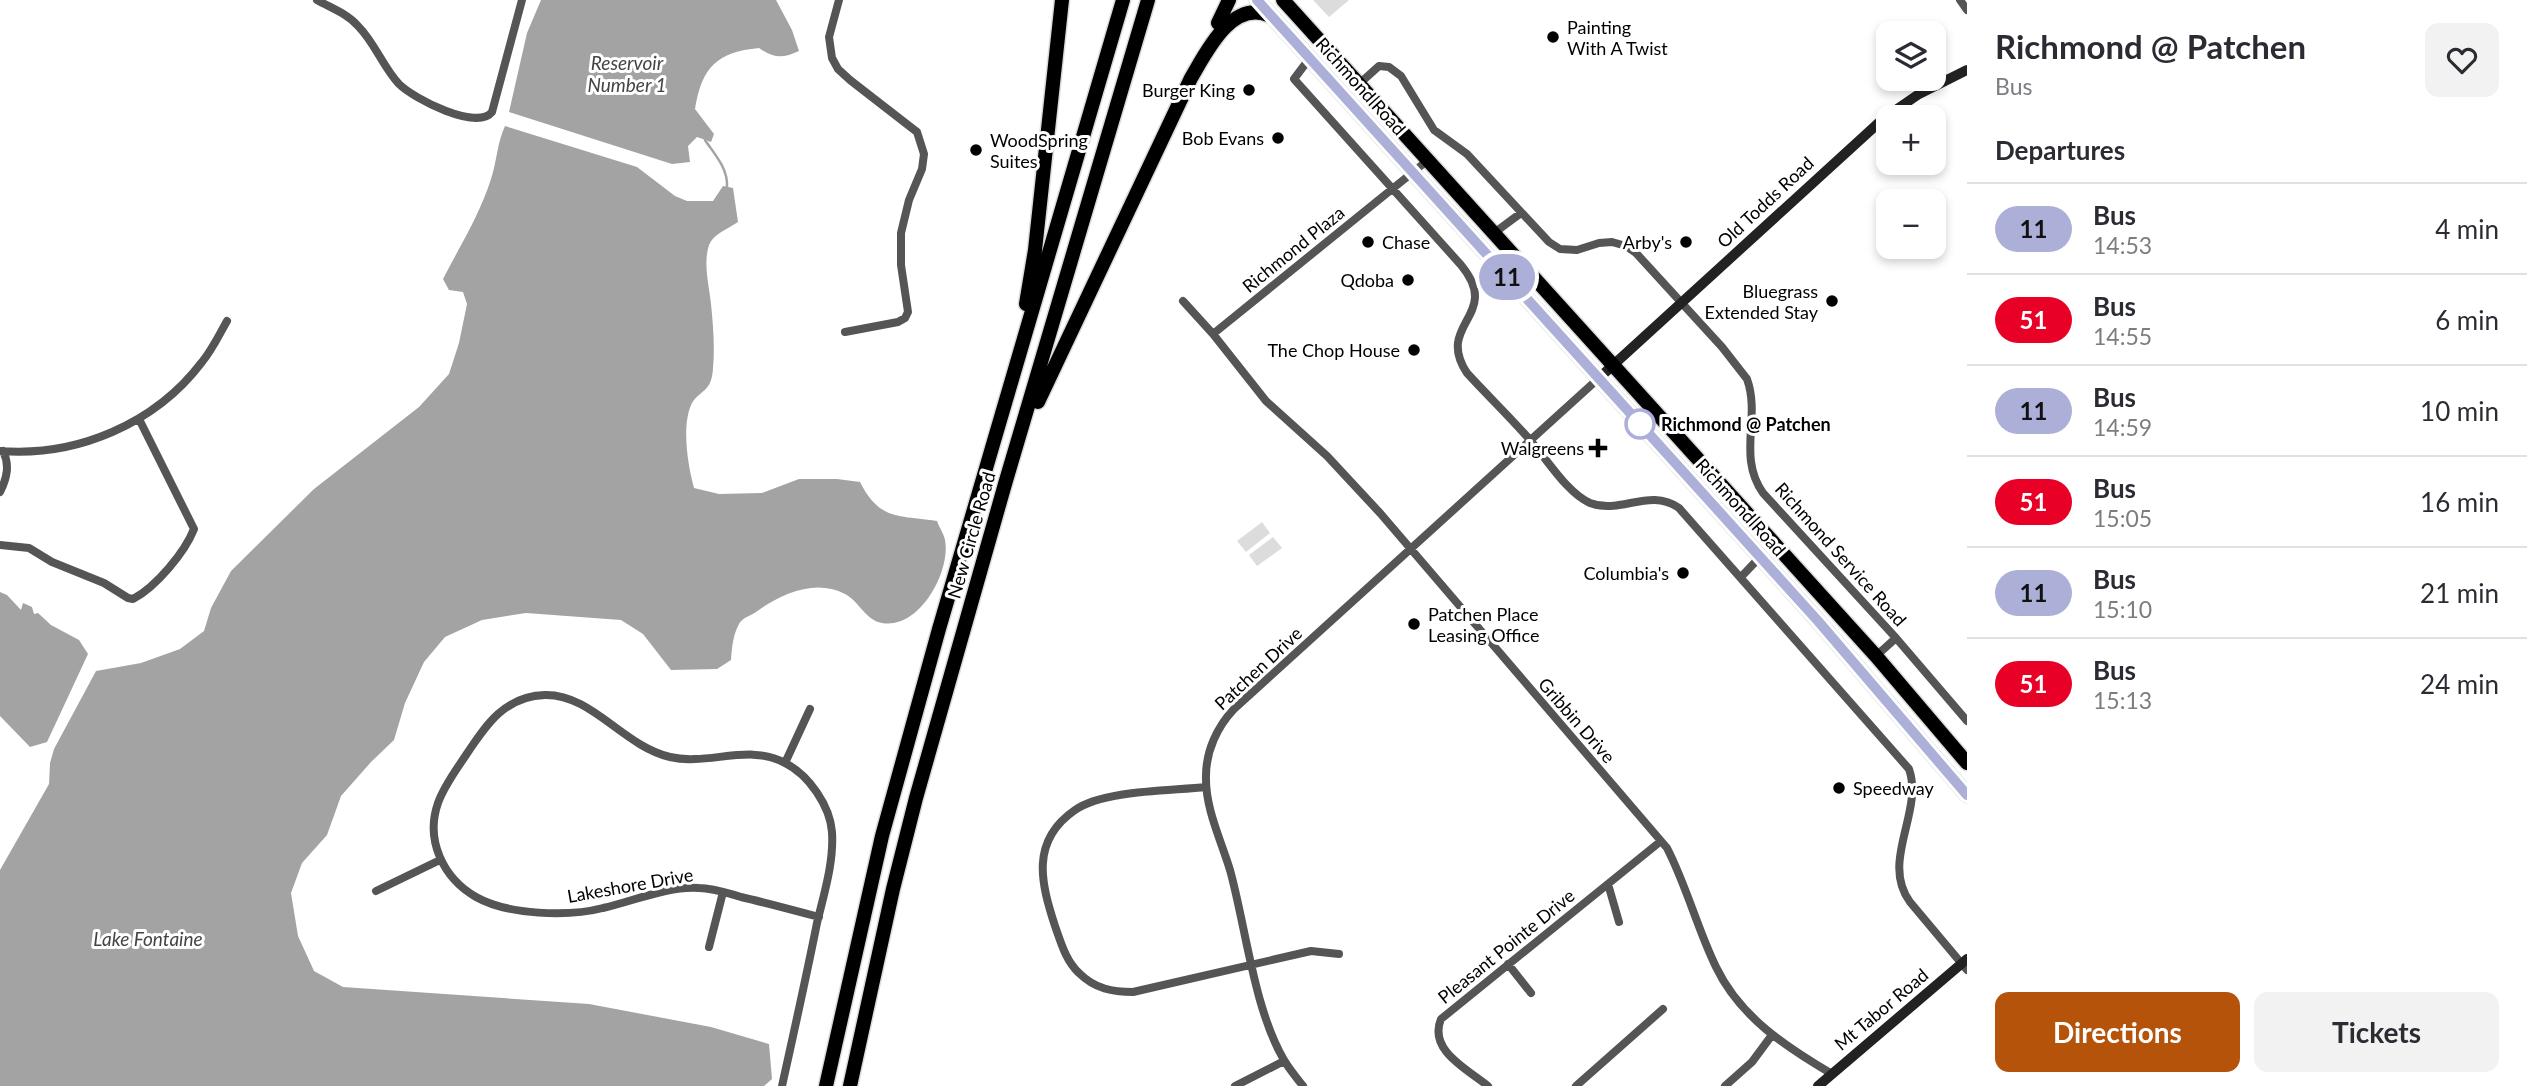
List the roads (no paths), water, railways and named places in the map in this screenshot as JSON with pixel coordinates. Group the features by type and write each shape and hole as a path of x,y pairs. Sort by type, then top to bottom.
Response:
{"highway":[{"path":"988,464 1023,318 1035,250 1062,0"},
{"name":"New Circle Road","path":"827,1086 882,835 1123,0"},
{"name":"New Circle Road","path":"850,1086 916,798 1005,484 1148,0"},
{"path":"1005,484 1041,394 1228,0"},
{"name":"Richmond Road","path":"1257,0 1869,678 1967,794"},
{"name":"Richmond Road","path":"1283,0 1876,656 1967,763"},
{"path":"1293,0 1306,25"},
{"path":"1196,69 1224,23 1234,13 1257,9 1280,25"}],"main road":[{"name":"Old Todds Road","path":"1599,378 1884,118 1919,94 1967,70"},
{"name":"Mt Tabor Road","path":"1818,1086 1965,964"}],"street":[{"path":"317,0 358,25 403,87 446,110 478,119 487,117 492,112 522,0"},
{"path":"839,0 829,37 832,58 838,69 911,126 922,142 924,155 901,233 901,265 908,312 905,318 898,322 845,332"},
{"path":"1959,0 1967,10"},
{"path":"1309,59 1294,79 1473,281 1476,299 1471,314 1458,335 1457,354 1467,373 1531,440 1561,478 1589,502 1615,505 1659,499 1673,503 1909,769 1914,790 1901,845 1899,869 1902,890 1965,964"},
{"name":"Richmond Service Road","path":"1359,85 1379,66 1393,69 1410,88 1434,130 1466,154 1549,242 1560,249 1577,250 1606,241 1626,246 1647,265 1722,347 1747,379 1752,406 1750,465 1757,485 1896,638 1967,721"},
{"name":"Richmond Plaza","path":"1213,334 1428,160"},
{"path":"1494,233 1521,213"},
{"path":"1183,301 1213,334"},
{"path":"1,453 69,447 112,433 139,419 174,393 195,371 227,321"},
{"name":"Gribbin Drive","path":"1213,334 1266,401 1328,456 1667,848 1716,968 1739,1003 1772,1035 1832,1074"},
{"name":"Patchen Drive","path":"1303,1086 1284,1061 1267,1020 1230,870 1206,787 1208,756 1215,735 1227,717 1599,378"},
{"path":"0,545 29,548 52,562 104,583 128,598 133,599 148,589 187,545 194,529 139,419"},
{"path":"0,492 8,461 1,453"},
{"path":"1741,577 1760,557"},
{"path":"1876,656 1896,638"},
{"path":"376,891 440,860 434,830 436,810 442,792 484,727 505,707 528,697 555,695 573,700 632,741 670,757 752,755 785,763 796,770 818,795 832,829 831,857 782,1086"},
{"path":"785,763 810,709"},
{"path":"1206,787 1109,797 1085,804 1057,827 1050,839 1042,866 1043,890 1068,958 1080,974 1113,992 1133,992 1311,951 1339,954"},
{"name":"Pleasant Pointe Drive","path":"1488,1086 1442,1047 1438,1026 1447,1013 1661,841"},
{"name":"Lakeshore Drive","path":"440,860 458,883 479,899 499,906 531,911 584,912 687,888 723,892 819,917"},
{"path":"1608,884 1619,922"},
{"path":"709,947 723,892"},
{"path":"1508,964 1531,993"},
{"path":"1576,1086 1663,1009"},
{"path":"1725,1086 1752,1062 1772,1035"},
{"path":"1235,1086 1284,1061"}],"water":[{"name":"Reservoir Number 1","path":"541,0 776,0 792,30 799,51 778,56 759,48 744,50 732,53 714,64 702,82 695,109 714,134 711,142 697,137 688,146 690,162 672,164 509,112 527,33"},
{"name":"Lake Fontaine","path":"505,126 637,167 675,196 687,201 713,201 723,186 733,188 738,222 714,238 707,252 714,360 710,382 692,403 687,422 688,457 694,488 719,494 762,493 799,479 860,482 867,495 883,510 891,514 937,521 945,540 943,567 930,596 920,608 896,623 876,621 850,597 834,589 810,588 787,594 740,622 734,637 731,660 717,669 671,670 643,634 621,620 526,613 482,620 445,637 424,662 405,703 394,740 341,796 327,835 302,863 291,893 298,936 314,971 343,987 589,1004 711,1027 769,1044 772,1079 764,1086 0,1086 0,870 49,784 54,749 96,671 141,663 180,649 204,631 211,608 231,571 314,489 419,407 449,374 467,304 463,292 449,290 443,279 486,192"},
{"path":"0,592 7,595 21,610 23,603 32,607 34,614 38,613 51,625 79,640 88,654 47,742 30,747 0,716"}],"waterway":[{"path":"705,140 723,168 727,187"}],"place":[{"name":"Painting With A Twist","path":"1553,37"},
{"name":"Burger King","path":"1249,90"},
{"name":"Bob Evans","path":"1278,138"},
{"name":"WoodSpring Suites","path":"976,150"},
{"name":"Chase","path":"1368,242"},
{"name":"Arby's","path":"1686,242"},
{"name":"Qdoba","path":"1408,280"},
{"name":"Bluegrass Extended Stay","path":"1832,301"},
{"name":"The Chop House","path":"1414,350"},
{"name":"Richmond @ Patchen","path":"1640,424"},
{"name":"Walgreens","path":"1598,448"},
{"name":"Columbia's","path":"1683,573"},
{"name":"Patchen Place Leasing Office","path":"1414,624"},
{"name":"Speedway","path":"1839,788"}]}
